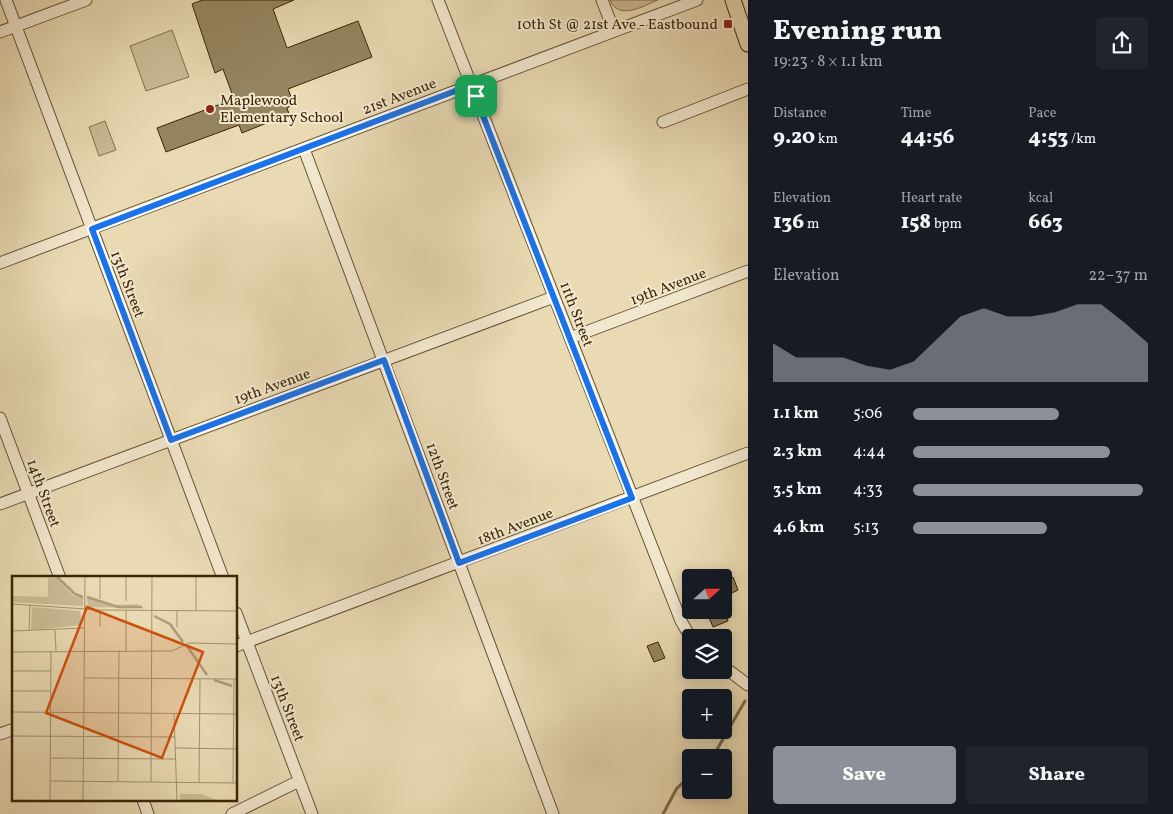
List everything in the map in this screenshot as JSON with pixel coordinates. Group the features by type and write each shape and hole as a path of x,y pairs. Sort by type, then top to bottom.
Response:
{"main road":[{"path":"733,0 748,44"}],"street":[{"name":"13th Street","path":"6,0 222,576"},
{"path":"0,32 86,0"},
{"name":"11th Street","path":"438,0 632,498 686,629"},
{"path":"602,0 614,30"},
{"name":"21st Avenue","path":"0,263 697,0"},
{"path":"663,122 748,89"},
{"name":"12th Street","path":"304,149 553,814"},
{"name":"19th Avenue","path":"570,338 748,272"},
{"name":"19th Avenue","path":"0,504 554,296"},
{"name":"14th Street","path":"0,418 59,576"},
{"name":"18th Avenue","path":"242,644 748,453"},
{"name":"13th Street","path":"238,623 242,644 312,814"},
{"path":"732,673 748,685"},
{"path":"0,734 12,730"},
{"path":"232,814 300,781"},
{"path":"144,802 148,814"}],"shaded area":[{"path":"610,0 658,0 639,8 625,11 619,10"},
{"path":"172,30 189,77 146,91 130,46"},
{"path":"105,121 116,150 99,156 89,127"}],"building":[{"path":"202,0 294,0 273,9 287,48 358,21 372,57 288,89 294,104 287,108 289,114 242,133 239,125 166,152 157,128 234,99 223,69 215,73 192,4"},
{"path":"732,577 738,590 732,593"},
{"path":"710,619 727,619 728,621 713,627"},
{"path":"658,642 665,658 654,662 647,646"}],"waterway":[{"path":"717,749 745,701"},
{"path":"663,814 677,788 682,784"}],"place":[{"name":"10th St @ 21st Ave - Eastbound","path":"728,24"},
{"name":"Maplewood Elementary School","path":"210,109"}],"route":[{"path":"471,85 476,96 632,498 459,563 384,360 171,440 92,229 471,85"}]}
